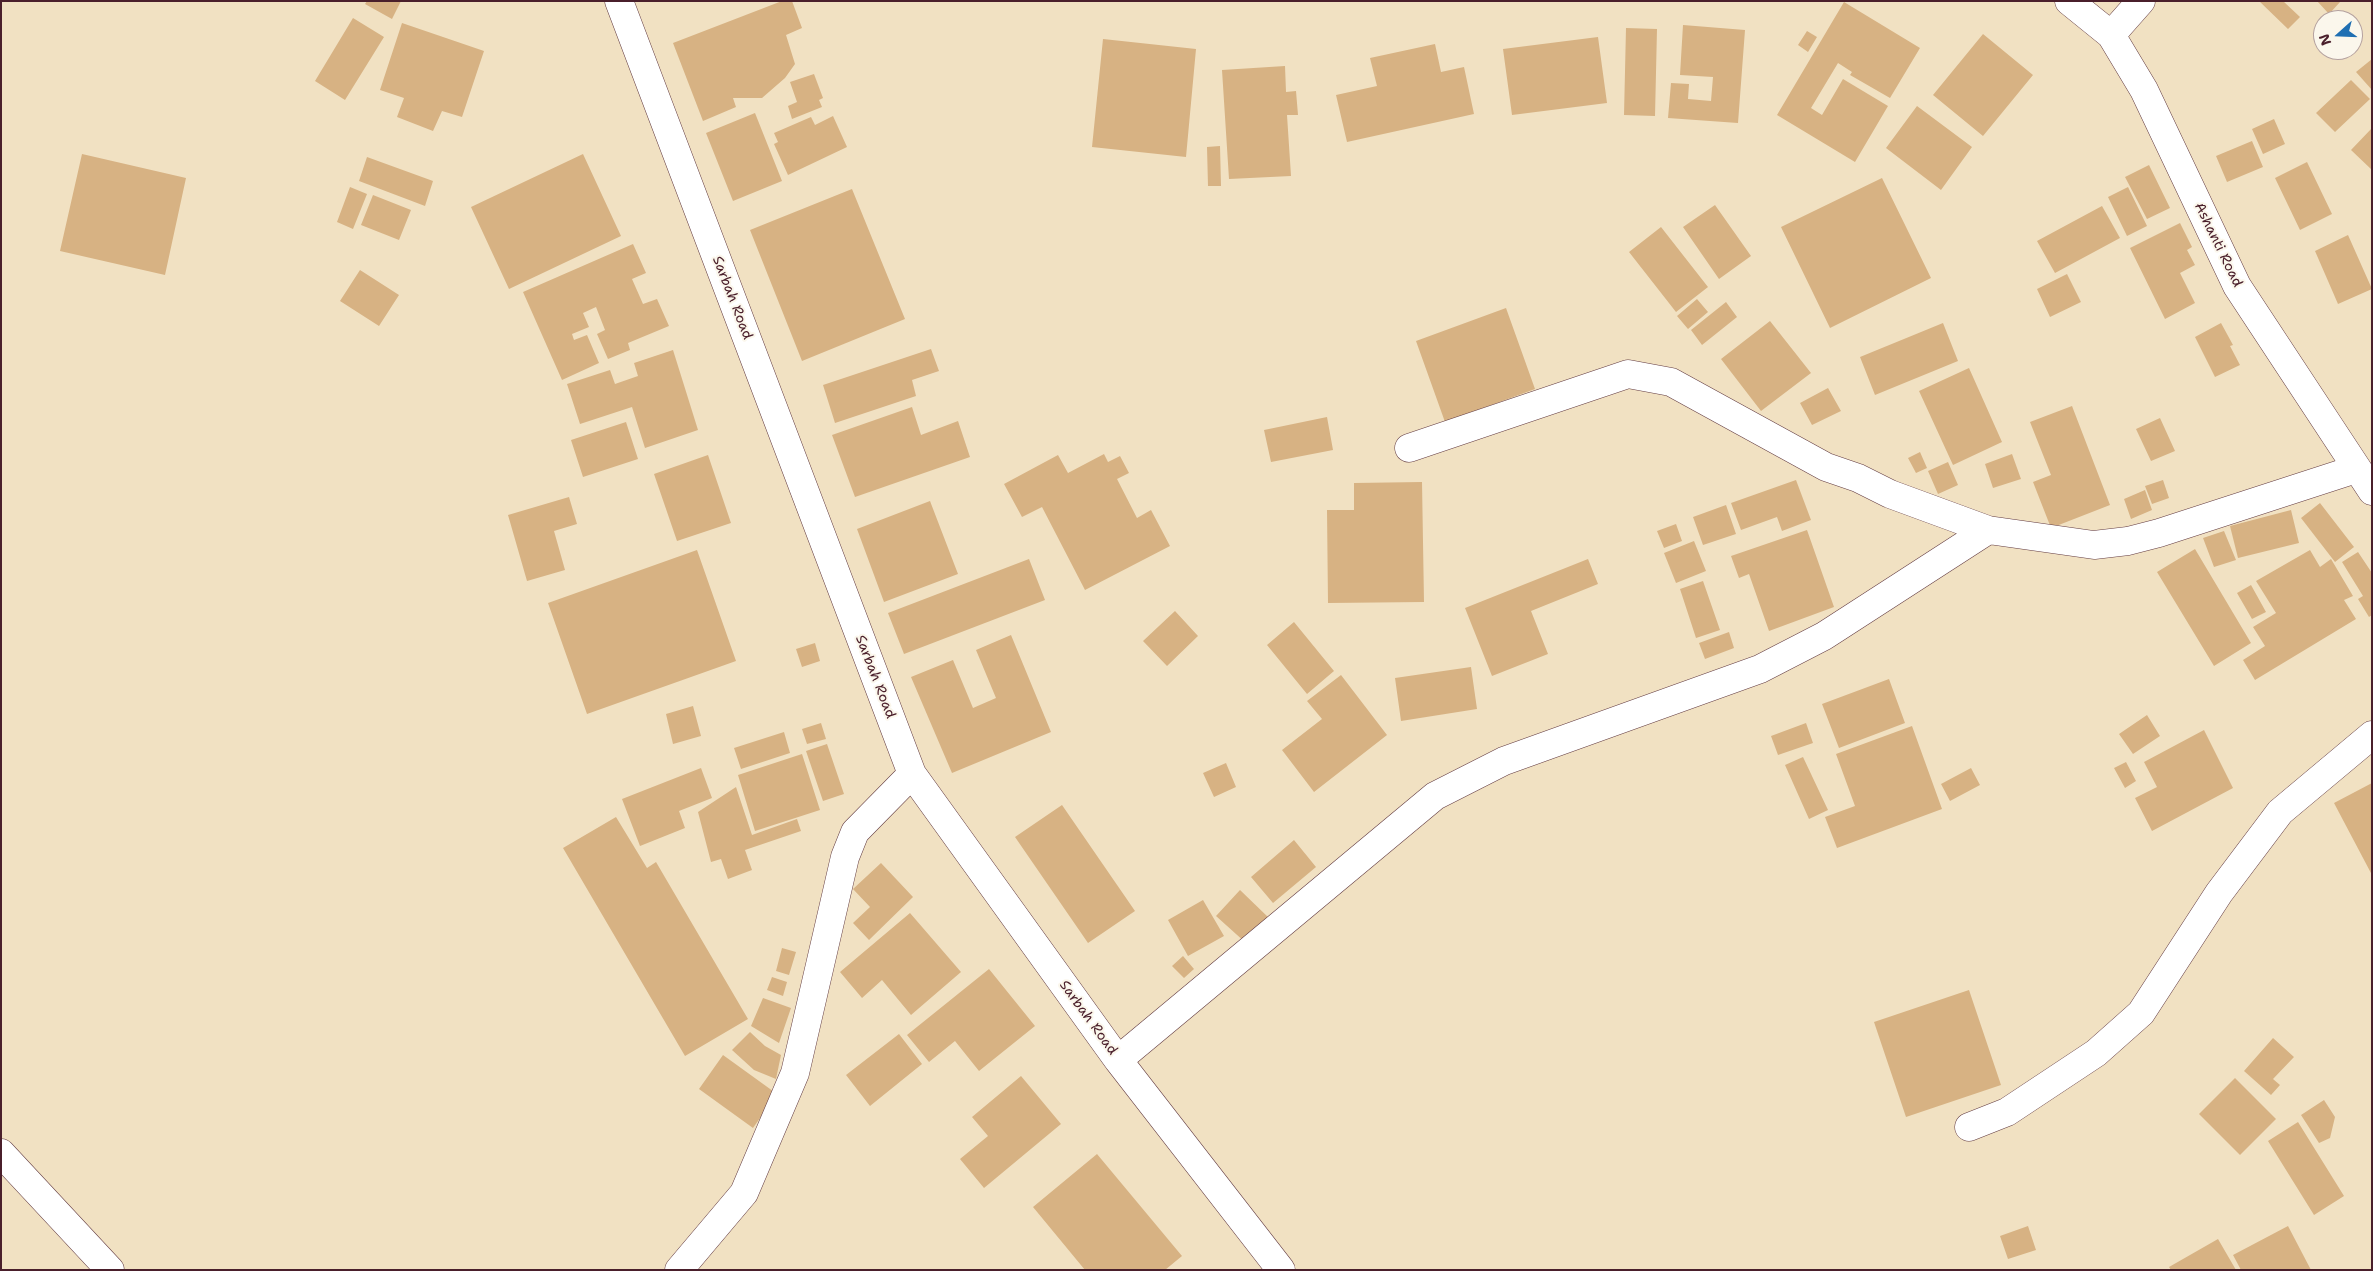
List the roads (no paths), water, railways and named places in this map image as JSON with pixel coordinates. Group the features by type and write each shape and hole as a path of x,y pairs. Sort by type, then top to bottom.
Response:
{"street":[{"path":"609,1 630,27"},
{"name":"Sarbah Road","path":"619,1 912,774 1118,1060 1281,1270"},
{"name":"Ashanti Road","path":"2069,1 2111,35 2144,90 2237,286 2372,491"},
{"path":"2111,35 2141,1"},
{"path":"1410,448 1628,374 1671,382 1826,467 1858,478 1890,494 1988,530 2094,545 2128,541 2356,469"},
{"path":"1118,1060 1435,796 1504,761 1760,669 1824,636 1988,530"},
{"path":"1969,1127 2007,1112 2096,1053 2142,1013 2219,893 2280,812 2372,735"},
{"path":"679,1270 744,1193 795,1073 845,857 856,832 912,774"},
{"path":"1,1153 110,1270"}]}
